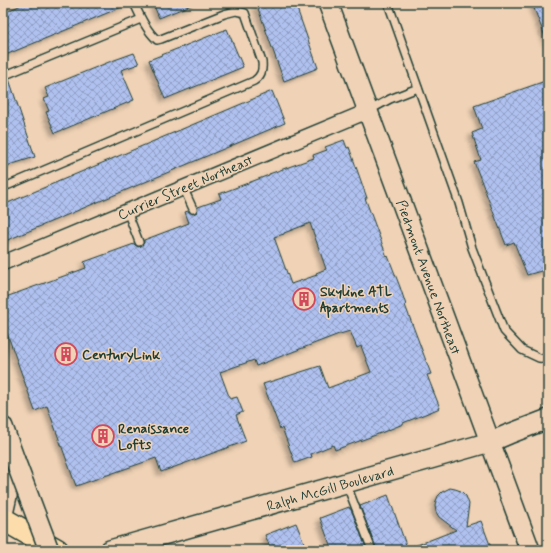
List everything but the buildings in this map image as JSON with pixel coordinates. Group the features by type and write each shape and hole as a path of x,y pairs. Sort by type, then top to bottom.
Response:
{"highway":[{"path":"3,519 57,550"}],"main road":[{"name":"Piedmont Avenue Northeast","path":"328,3 530,550"},
{"name":"Ralph McGill Boulevard","path":"110,550 490,442 548,419"},
{"path":"3,427 49,550"},
{"path":"3,514 15,460"}],"street":[{"name":"Currier Street Northeast","path":"3,263 368,111"}],"lane":[{"path":"3,186 16,182 254,81 259,77 263,68 262,62 245,13 236,11 224,14 161,40 157,40 141,19 134,3"},
{"path":"388,3 459,203 472,248 504,331 522,350 539,358 548,359"},
{"path":"3,76 141,19"},
{"path":"368,111 390,99 418,88"},
{"path":"183,187 193,209"},
{"path":"127,211 139,242"},
{"path":"346,483 372,550"}],"place":[{"name":"Skyline ATL Apartments","path":"304,299"},
{"name":"CenturyLink","path":"66,354"},
{"name":"Renaissance Lofts","path":"103,436"}]}
